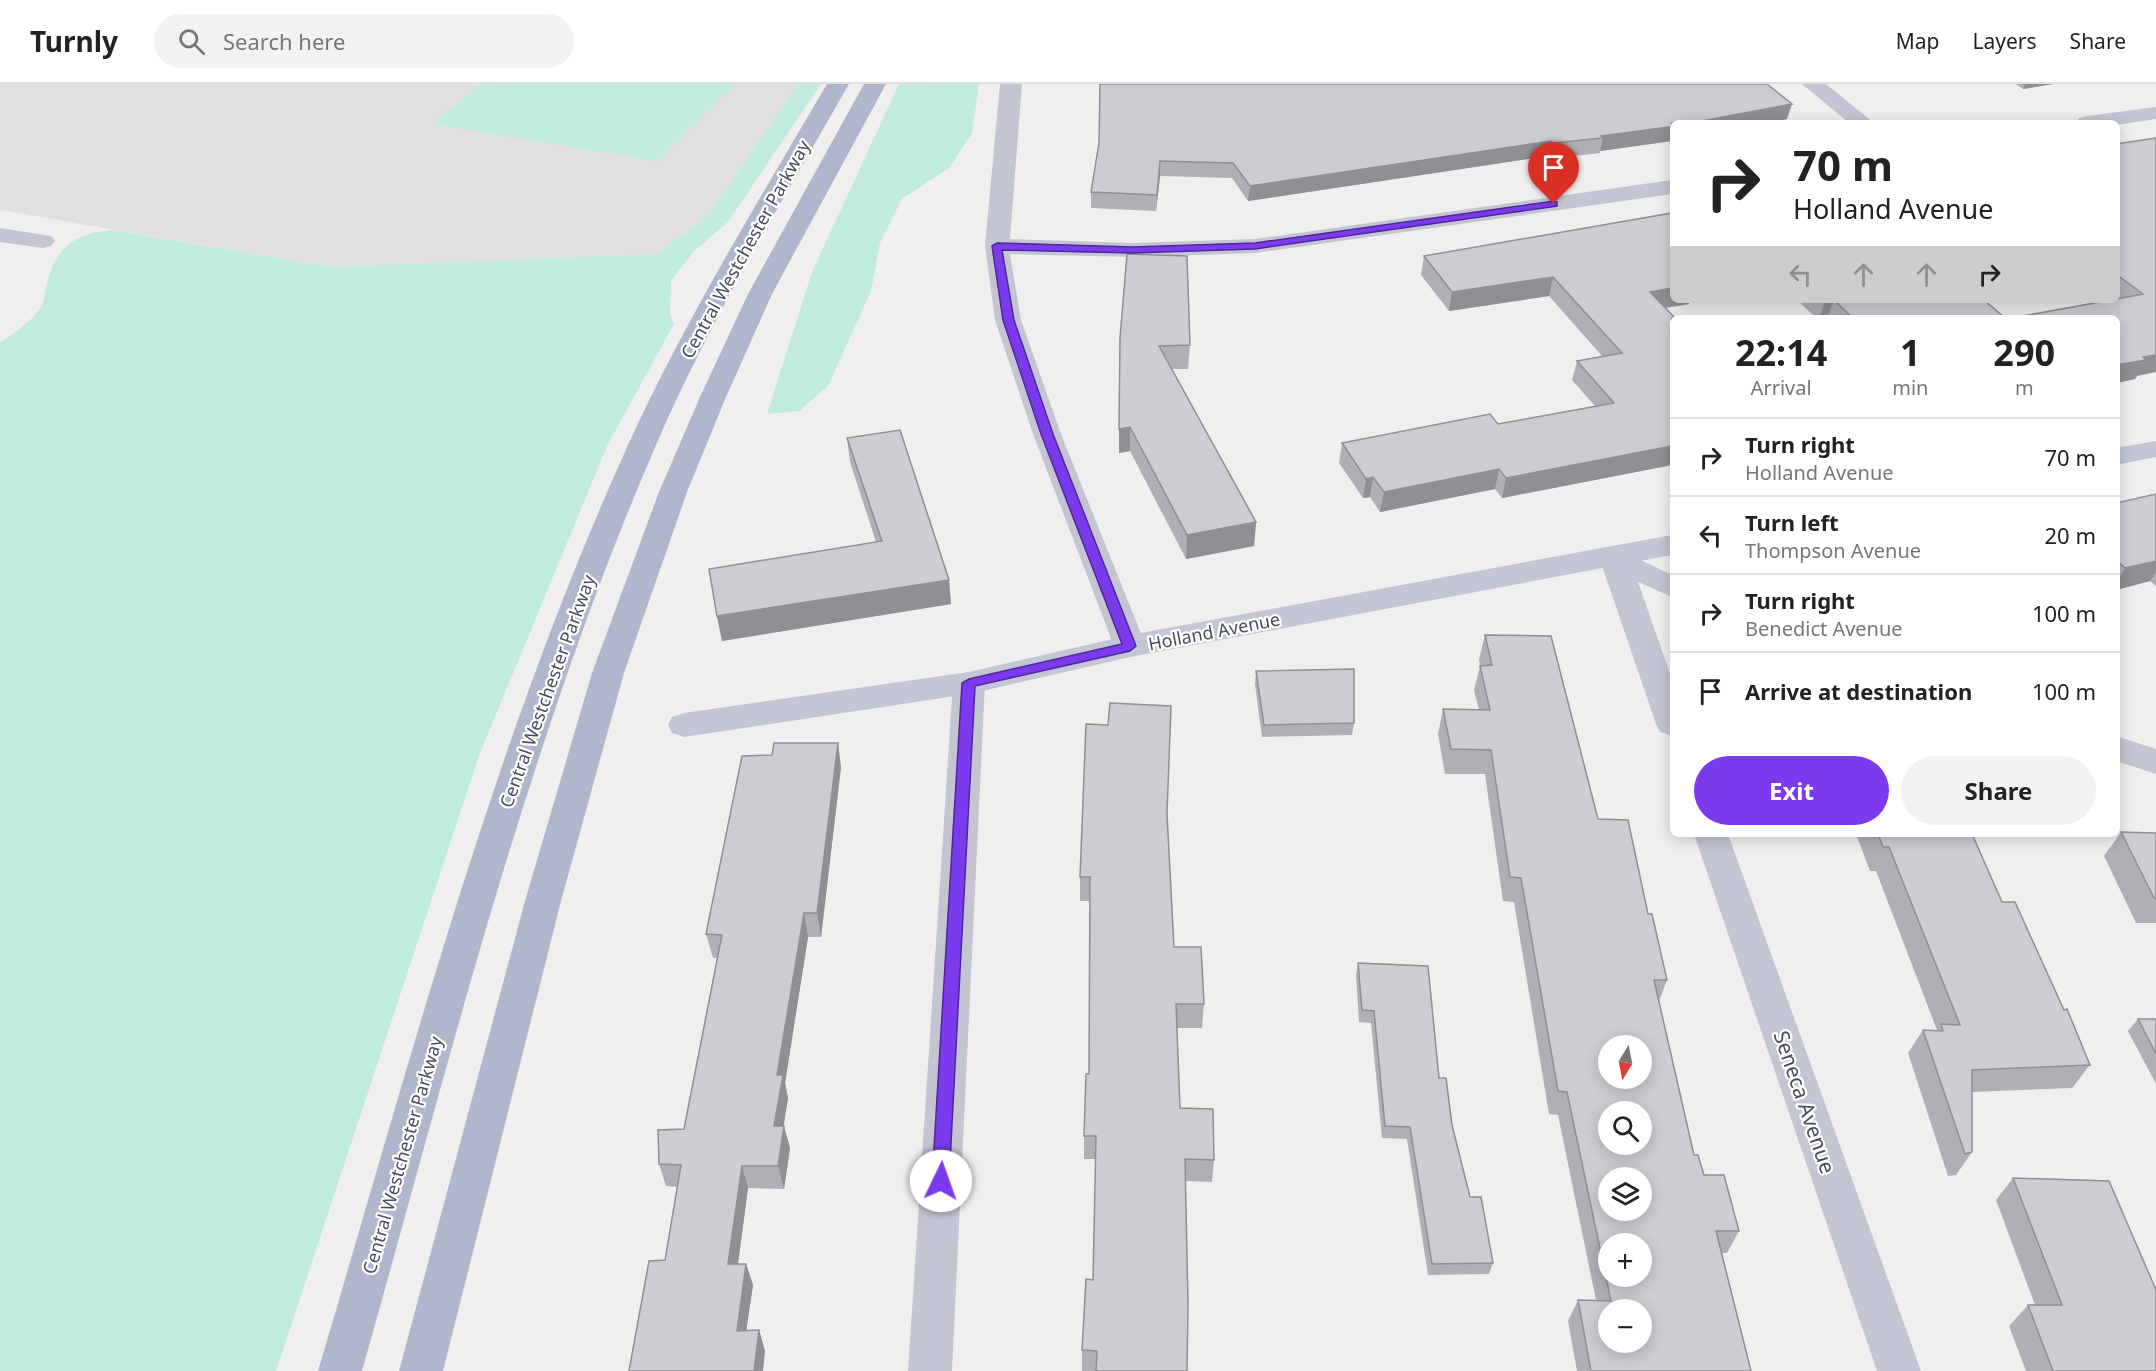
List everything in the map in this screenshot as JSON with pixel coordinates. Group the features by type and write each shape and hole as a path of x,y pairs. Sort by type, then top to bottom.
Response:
{"main road":[{"name":"Central Westchester Parkway","path":"340,1371 514,776 579,597 642,445 703,317 838,84"},
{"name":"Central Westchester Parkway","path":"421,1371 543,901 612,662 673,492 713,397 760,294 875,84"}],"street":[{"path":"1011,84 997,246 1008,320 1047,434 1130,646"},
{"path":"1813,84 1859,120"},
{"path":"2106,120 2156,112"},
{"path":"997,246 1133,250 1255,246 1670,187"},
{"path":"0,235 43,242"},
{"path":"2120,456 2156,449"},
{"name":"Holland Avenue","path":"684,725 969,683 1130,646 1670,545"},
{"path":"1614,556 1670,586"},
{"path":"1614,556 1670,718"},
{"path":"930,1371 969,683"},
{"path":"2120,749 2156,762"},
{"name":"Seneca Avenue","path":"1712,837 1899,1371"}],"shaded area":[{"path":"0,84 798,84 708,215 657,254 330,267 0,210"}],"green space":[{"path":"482,84 735,84 657,161 432,124"},
{"path":"798,84 821,84 728,222 694,251 671,281 670,315 674,324 608,444 480,753 276,1371 0,1371 0,342 32,319 40,309 56,259 70,243 88,234 113,230 330,267 657,254 708,215"},
{"path":"899,84 979,84 972,133 949,168 902,199 880,243 871,291 828,386 799,411 767,414 812,272"}],"building":[{"path":"1100,84 1767,84 1792,104 1707,120 1670,120 1669,127 1601,136 1603,138 1553,143 1551,141 1250,186 1233,163 1160,161 1157,195 1091,192 1099,143"},
{"path":"2156,138 2156,355 2143,357 2146,360 2120,364 2120,315 2028,315 2094,303 2120,303 2120,298 2143,294 2120,277 2120,143"},
{"path":"1670,213 1670,288 1650,292 1672,315 1670,315 1670,446 1506,478 1499,469 1384,492 1373,477 1366,479 1342,443 1490,414 1498,424 1614,403 1577,361 1622,353 1553,277 1452,292 1424,256"},
{"path":"1127,254 1187,256 1190,345 1159,346 1256,522 1187,535 1130,427 1119,429 1120,338"},
{"path":"1837,303 1988,303 2002,315 1850,315"},
{"path":"900,430 949,580 717,616 709,569 882,541 847,438"},
{"path":"2156,494 2156,561 2125,568 2120,564 2120,502"},
{"path":"1485,635 1551,636 1598,819 1628,820 1648,914 1652,914 1667,980 1654,980 1694,1155 1698,1155 1704,1175 1724,1175 1739,1231 1716,1231 1751,1371 1591,1371 1578,1300 1598,1301 1598,1353 1652,1353 1652,1299 1611,1299 1608,1287 1652,1287 1652,1233 1598,1233 1598,1239 1567,1092 1558,1091 1521,878 1510,877 1491,750 1451,749 1443,709 1490,710 1480,666 1492,665"},
{"path":"1354,669 1354,723 1264,725 1256,671"},
{"path":"1110,703 1171,706 1167,814 1174,947 1201,947 1204,1004 1176,1004 1180,1108 1213,1109 1214,1160 1185,1159 1187,1371 1096,1371 1097,1351 1082,1350 1086,1279 1093,1280 1096,1136 1084,1136 1086,1074 1089,1074 1090,877 1080,877 1086,724 1108,725"},
{"path":"774,743 838,743 817,913 804,913 777,1075 783,1075 774,1126 784,1126 778,1166 742,1166 728,1264 746,1264 737,1331 759,1330 754,1371 629,1371 649,1261 665,1260 681,1165 659,1164 658,1130 684,1129 722,935 706,934 742,756 772,755"},
{"path":"2121,832 2156,833 2156,899 2154,898"},
{"path":"1879,837 1973,837 2002,902 2015,902 2064,1010 2067,1009 2090,1065 1972,1070 1972,1152 1965,1154 1923,1030 1943,1031 1941,1024 1960,1025 1889,847 1883,847"},
{"path":"1358,963 1428,966 1439,1078 1446,1078 1452,1125 1470,1197 1481,1197 1493,1263 1432,1264 1410,1127 1385,1126 1374,1011 1362,1010"},
{"path":"2138,1019 2156,1019 2156,1054"},
{"path":"2013,1178 2109,1181 2156,1290 2156,1371 2053,1371 2028,1305 2062,1305"}],"route":[{"path":"941,1181 969,683 1130,646 1047,434 1008,320 997,246 1133,250 1255,246 1554,204"}]}
